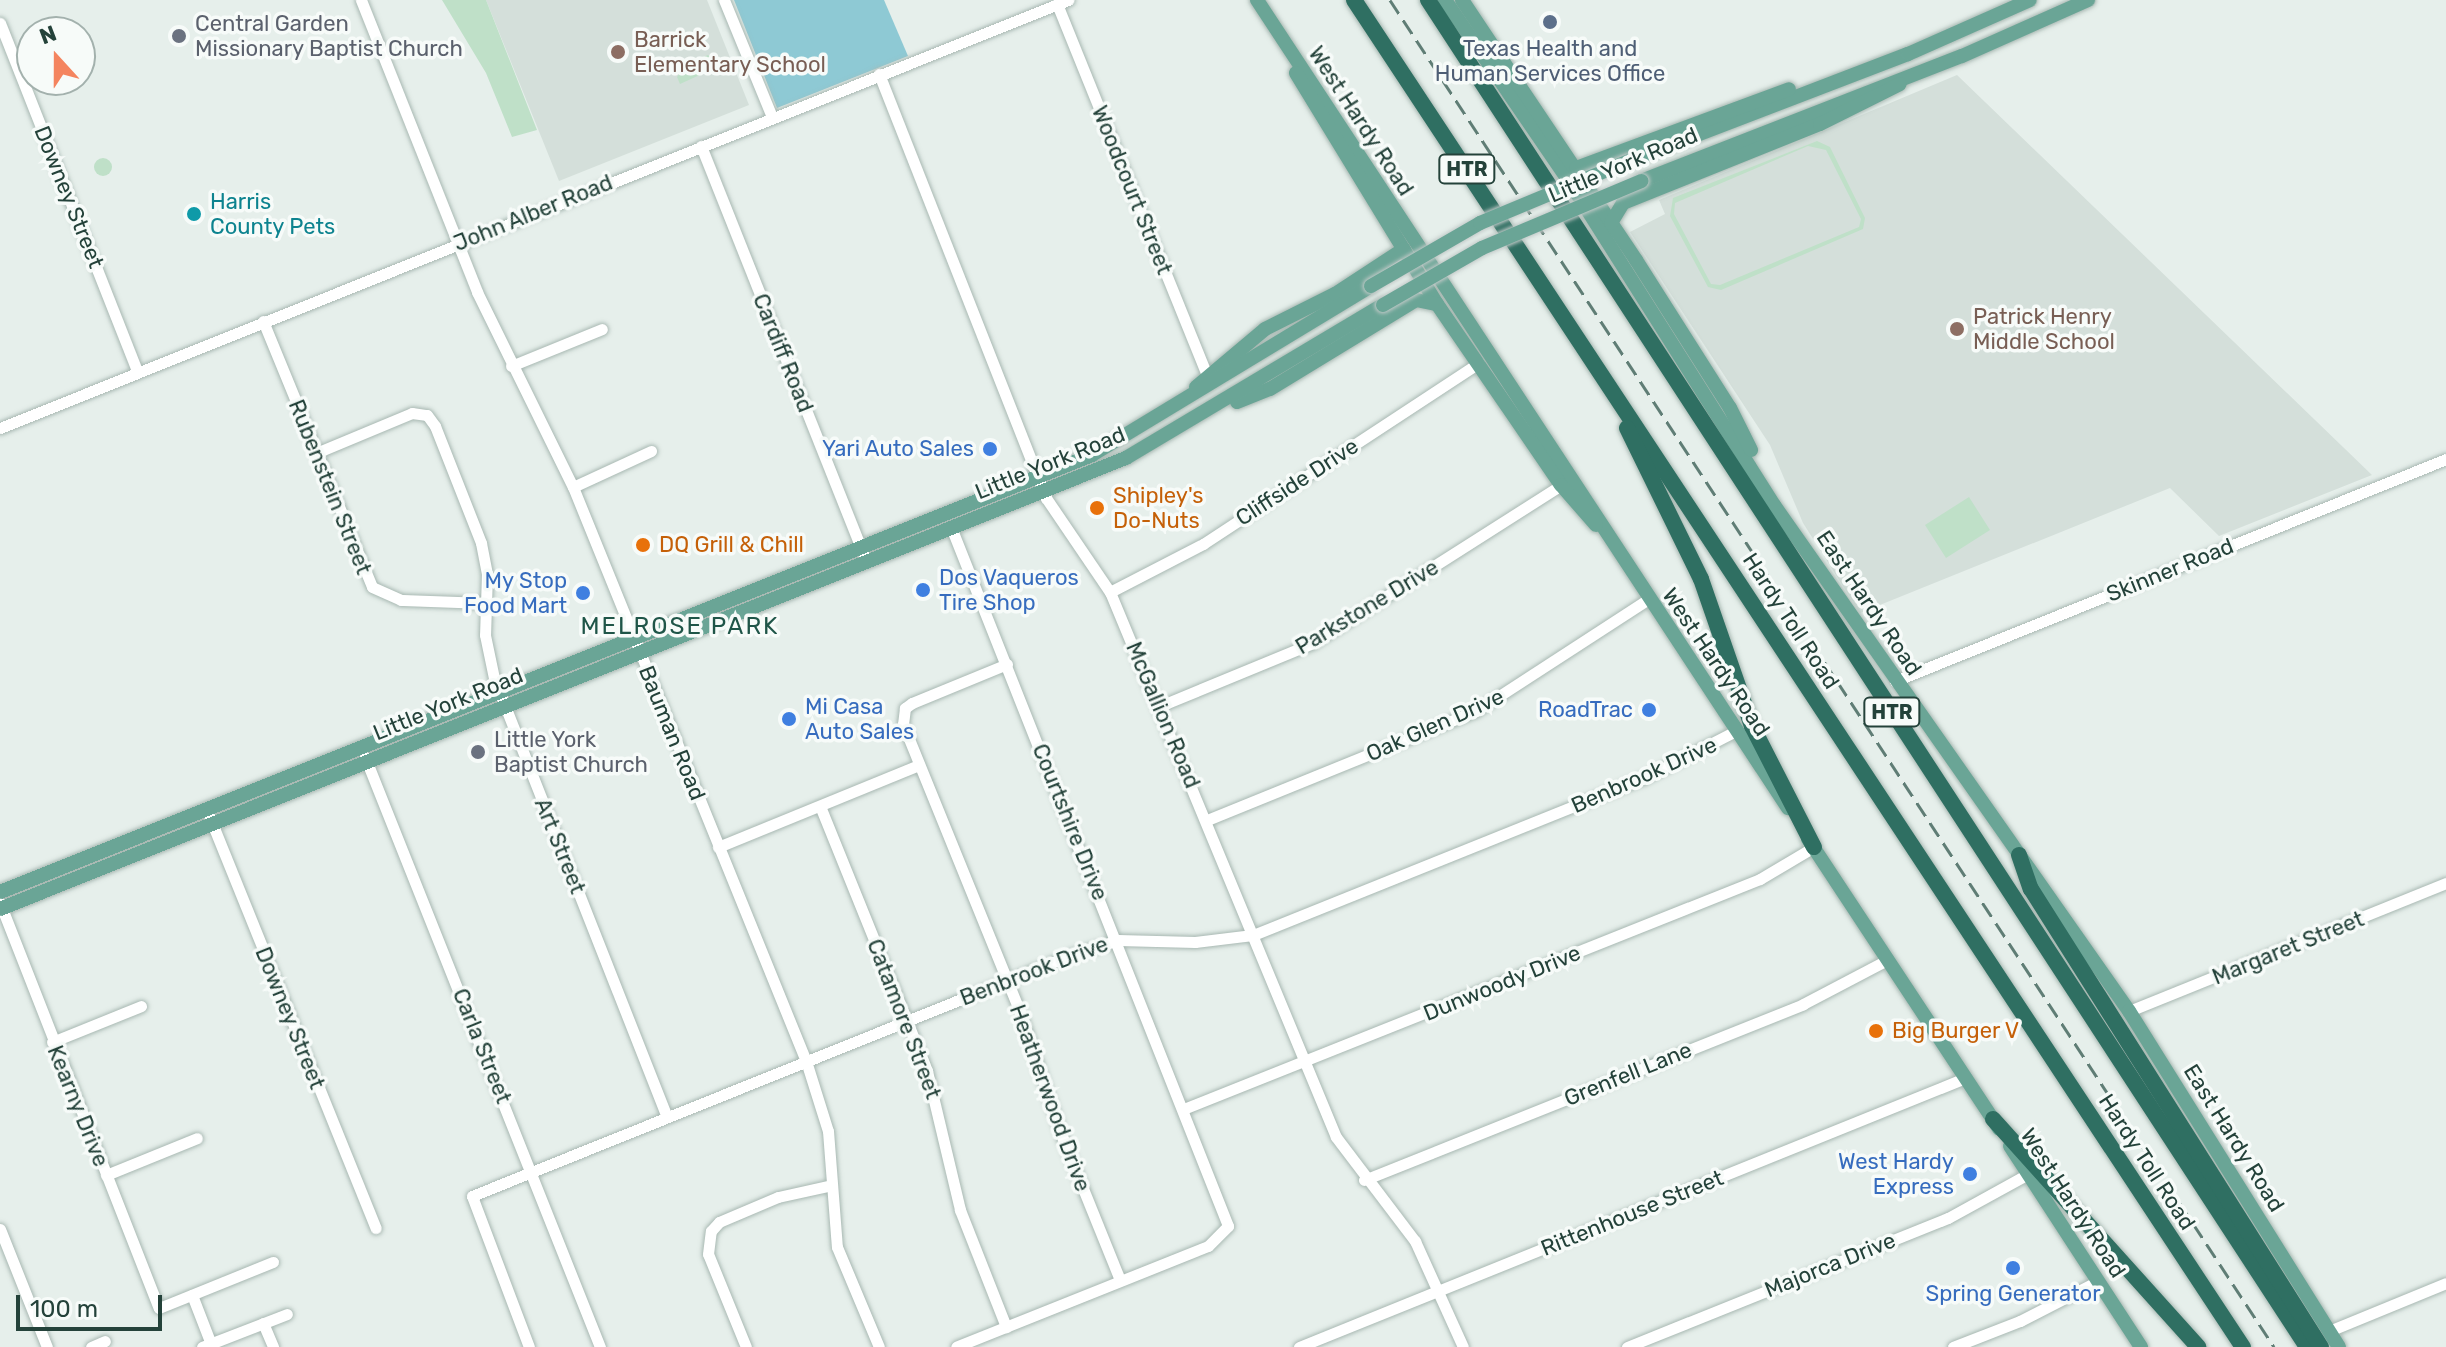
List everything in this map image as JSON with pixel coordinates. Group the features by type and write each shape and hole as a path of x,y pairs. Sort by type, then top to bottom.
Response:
{"highway":[{"name":"Hardy Toll Road","path":"1354,0 1580,338 2243,1347"},
{"name":"Hardy Toll Road","path":"1428,0 2307,1347"},
{"path":"1580,338 1691,554 1752,726 1814,847"},
{"path":"2019,855 2031,889 2321,1347"},
{"path":"1993,1119 2198,1347"}],"main road":[{"name":"West Hardy Road","path":"1257,0 1420,255 1574,477 1647,600 1814,847 2141,1347"},
{"name":"East Hardy Road","path":"1445,0 1585,205 1774,505 2129,1011 2339,1347"},
{"path":"1462,0 1576,168 1730,408 1774,505"},
{"name":"Little York Road","path":"0,892 360,746 638,651 1092,455 1371,278 1571,184 1908,54 2030,0"},
{"name":"Little York Road","path":"1,907 366,761 632,636 863,552 951,527 1126,458 1433,274 1641,181 1940,64 2088,0"},
{"path":"1281,37 1305,96 1437,304 1561,485 1617,549"},
{"path":"1932,44 1940,64"},
{"path":"1576,168 1766,96 1908,54"},
{"path":"1611,223 1623,203 1883,97 1917,73"},
{"path":"1610,154 1604,163 1609,182 1620,195 1636,198"},
{"path":"1371,278 1404,249"},
{"path":"1183,400 1207,375 1265,329 1391,268 1404,277 1411,295 1406,306"},
{"path":"1199,417 1270,389 1406,306 1424,299 1437,304"}],"street":[{"name":"Bauman Road","path":"361,0 457,244 511,366 573,487 806,1061 828,1131 837,1247 879,1347"},
{"path":"724,0 772,117"},
{"name":"John Alber Road","path":"0,428 1062,2"},
{"name":"Woodcourt Street","path":"1062,2 1207,375"},
{"name":"Downey Street","path":"0,23 137,371"},
{"name":"McGallion Road","path":"879,74 1043,492 1110,592 1160,706 1336,1137 1364,1180 1415,1241 1440,1290 1463,1347"},
{"name":"Cardiff Road","path":"701,146 863,552"},
{"name":"Rubenstein Street","path":"263,321 372,587 401,600 487,603"},
{"path":"511,366 602,329"},
{"name":"Cliffside Drive","path":"1110,592 1203,544 1479,363"},
{"name":"Art Street","path":"316,453 412,413 427,415 481,543 488,655 501,698 666,1114"},
{"path":"573,487 651,451"},
{"name":"Skinner Road","path":"1895,681 2446,459"},
{"name":"Parkstone Drive","path":"1160,706 1313,643 1561,485"},
{"name":"Courtshire Drive","path":"951,527 1224,1206 1228,1226 1217,1242 1120,1280"},
{"name":"Oak Glen Drive","path":"1207,820 1476,711 1647,600"},
{"name":"Heatherwood Drive","path":"1007,664 921,699 903,715 919,765 1007,981 1120,1280"},
{"name":"Benbrook Drive","path":"529,1347 472,1196 533,1173 666,1114 1118,940 1195,942 1253,935 1642,779 1736,731"},
{"name":"Carla Street","path":"360,746 600,1347"},
{"path":"718,847 919,765"},
{"name":"Catamore Street","path":"820,806 933,1092 960,1210 1006,1327"},
{"name":"Downey Street","path":"206,808 376,1228"},
{"name":"Dunwoody Drive","path":"1186,1108 1760,879 1814,847"},
{"name":"Margaret Street","path":"2129,1011 2446,883"},
{"name":"Kearny Drive","path":"1,907 159,1308 192,1295"},
{"name":"Grenfell Lane","path":"1364,1180 1832,992 1887,960"},
{"path":"52,1042 141,1006"},
{"name":"Rittenhouse Street","path":"1299,1347 1965,1078"},
{"path":"106,1175 197,1138"},
{"name":"Majorca Drive","path":"1627,1347 1948,1218 2028,1174"},
{"path":"746,1347 708,1254 711,1231 719,1222 778,1197 832,1185"},
{"path":"0,1229 47,1347"},
{"path":"273,1262 192,1295 206,1345 287,1314"},
{"path":"956,1347 1120,1280"},
{"path":"1953,1347 1978,1343 2098,1281"},
{"path":"2329,1331 2446,1283"},
{"path":"263,1323 273,1347"},
{"path":"91,1347 105,1341"}],"shaded area":[{"name":"Barrick Elementary School","path":"486,0 707,0 749,105 559,181"},
{"name":"Patrick Henry Middle School","path":"1957,75 2372,475 2219,536 2170,488 1860,613 1803,523 1770,445 1630,232 1665,214 1659,200"}],"green space":[{"path":"442,0 486,0 537,130 512,137 486,73"},
{"path":"708,55 716,61 713,69 680,84 677,77 687,64"},
{"path":"1817,141 1830,147 1865,218 1863,229 1721,290 1708,287 1670,216 1673,198","holes":["1808,146 1826,150 1861,219 1859,227 1720,285 1711,284 1674,214 1675,203"]},
{"path":"99,158 107,158 112,167 110,174 99,176 94,171 94,163"},
{"path":"1969,497 1990,530 1946,558 1925,525"}],"water":[{"path":"734,0 884,0 908,56 777,108"}],"railway":[{"path":"1390,0 2274,1347"}],"place":[{"name":"Texas Health and Human Services Office","path":"1550,22"},
{"name":"Central Garden Missionary Baptist Church","path":"179,36"},
{"name":"Barrick Elementary School","path":"618,52"},
{"name":"Harris County Pets","path":"194,214"},
{"name":"Patrick Henry Middle School","path":"1957,329"},
{"name":"Yari Auto Sales","path":"990,449"},
{"name":"Shipley's Do-Nuts","path":"1097,508"},
{"name":"DQ Grill & Chill","path":"643,545"},
{"name":"Dos Vaqueros Tire Shop","path":"923,590"},
{"name":"My Stop Food Mart","path":"583,593"},
{"name":"RoadTrac","path":"1649,710"},
{"name":"Mi Casa Auto Sales","path":"789,719"},
{"name":"Little York Baptist Church","path":"478,752"},
{"name":"Big Burger V","path":"1876,1031"},
{"name":"West Hardy Express","path":"1970,1174"},
{"name":"Spring Generator","path":"2013,1268"}],"district":[{"name":"MELROSE PARK","path":"680,627"}]}
